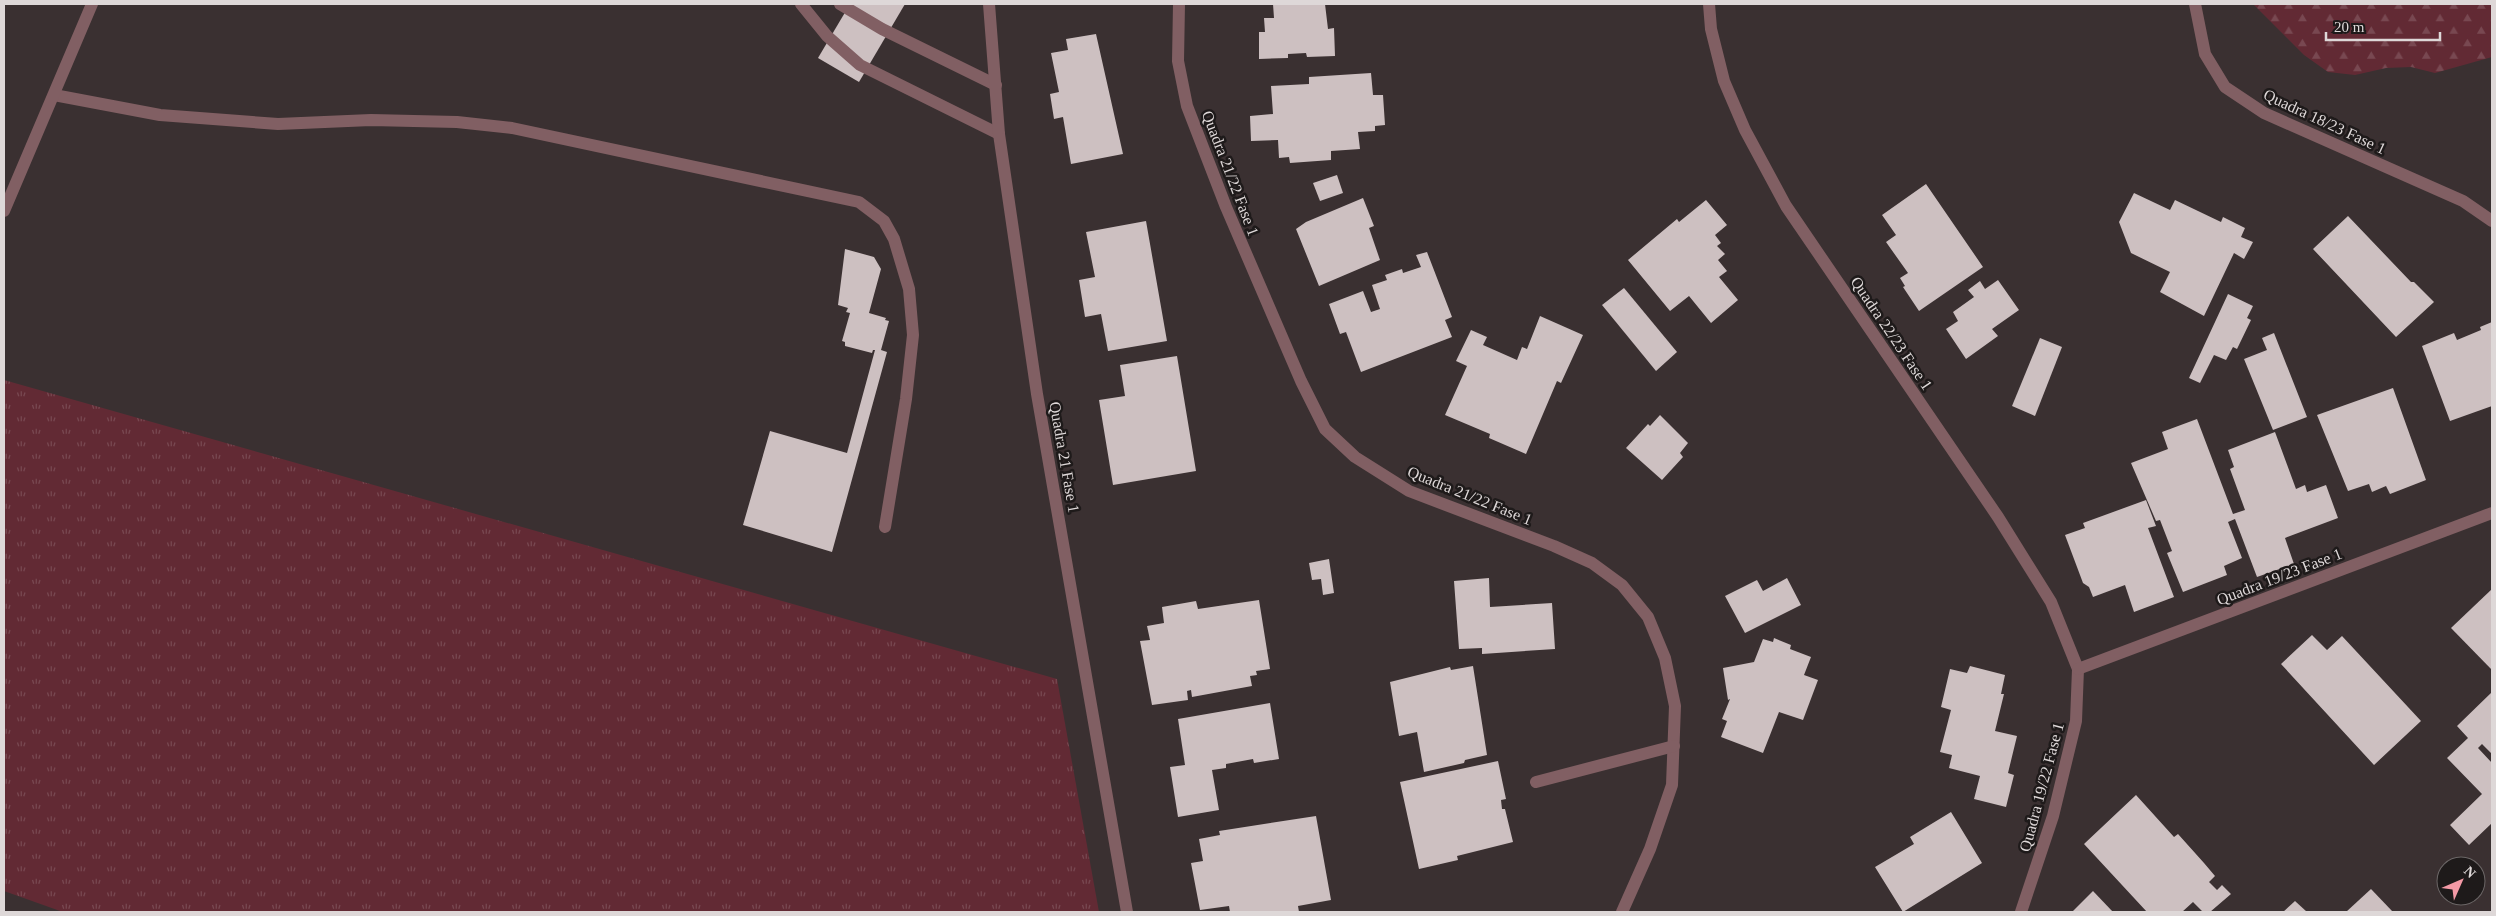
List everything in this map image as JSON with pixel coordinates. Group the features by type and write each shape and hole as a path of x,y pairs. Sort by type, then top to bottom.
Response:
{"street":[{"path":"4,211 92,4"},
{"path":"800,4 827,36 860,65 999,134"},
{"path":"840,4 882,29 996,85"},
{"name":"Quadra 21 Fase 1","path":"989,4 999,134 1037,394 1127,912"},
{"name":"Quadra 21/22 Fase 1","path":"1179,4 1178,61 1187,106 1226,207 1301,381 1325,429 1355,457 1408,491 1554,546 1592,563 1622,585 1648,616 1665,658 1675,706 1672,785 1650,849 1622,912"},
{"name":"Quadra 22/23 Fase 1","path":"1709,4 1711,29 1724,81 1745,130 1786,206 2004,526 2051,602 2078,668"},
{"name":"Quadra 18/23 Fase 1","path":"2195,4 2205,54 2224,87 2264,113 2463,201 2492,221"},
{"path":"54,95 160,114 278,124 380,120 457,122 512,128 859,202 884,221 894,240 909,289 913,334 906,398 885,527"},
{"name":"Quadra 19/23 Fase 1","path":"2078,668 2492,513"},
{"name":"Quadra 19/22 Fase 1","path":"2021,912 2053,816 2076,721 2078,668"},
{"path":"1536,782 1674,746"}],"green space":[{"path":"2253,4 2492,4 2492,57 2435,73 2411,67 2386,68 2355,75 2328,72 2304,55"},
{"path":"4,380 1057,679 1099,912 63,912 4,891"}],"building":[{"path":"850,4 905,4 859,82 818,58"},
{"path":"1273,4 1325,4 1328,29 1334,28 1335,56 1307,57 1306,53 1288,54 1288,58 1259,59 1259,32 1265,32 1264,18 1274,18"},
{"path":"1096,34 1123,154 1071,164 1063,117 1054,119 1050,94 1059,92 1051,53 1068,50 1066,39"},
{"path":"1371,73 1373,95 1383,95 1385,125 1375,126 1375,131 1358,132 1360,149 1331,151 1331,160 1290,163 1289,157 1279,158 1278,140 1251,141 1250,116 1273,114 1271,86 1309,84 1309,77"},
{"path":"1337,175 1343,193 1320,201 1313,183"},
{"path":"1926,184 1983,267 1919,311 1903,287 1905,286 1900,278 1908,273 1886,242 1896,235 1882,215"},
{"path":"2134,193 2170,210 2175,200 2221,222 2223,217 2245,228 2241,237 2253,242 2244,259 2234,253 2204,316 2160,292 2170,272 2131,253 2119,222"},
{"path":"1363,198 1374,226 1369,228 1380,260 1319,286 1296,229 1306,222"},
{"path":"1706,200 1727,225 1715,235 1721,243 1717,246 1725,254 1718,260 1727,271 1719,277 1738,300 1711,323 1689,296 1670,311 1628,260 1677,219 1679,222"},
{"path":"2348,216 2411,282 2414,282 2434,302 2396,337 2313,249"},
{"path":"1146,221 1167,341 1108,351 1101,314 1085,317 1079,280 1095,277 1086,232"},
{"path":"845,249 874,257 881,269 869,313 886,318 885,320 889,321 881,350 887,352 832,552 743,525 770,431 847,453 875,350 872,353 845,346 845,342 842,341 850,313 846,312 848,308 838,305"},
{"path":"1427,252 1452,317 1445,320 1452,337 1361,372 1346,332 1340,334 1329,304 1363,291 1371,312 1380,309 1372,285 1387,280 1385,275 1402,269 1403,273 1421,267 1416,255"},
{"path":"1998,280 2019,310 1992,329 1998,336 1966,359 1946,329 1958,321 1953,312 1974,297 1968,290 1980,281 1985,289"},
{"path":"1624,288 1677,352 1656,371 1602,305"},
{"path":"2228,294 2253,306 2247,318 2251,320 2237,349 2233,347 2226,360 2214,355 2200,383 2189,378"},
{"path":"1540,316 1583,335 1561,383 1557,381 1526,454 1489,438 1490,434 1445,415 1467,366 1456,361 1471,330 1487,337 1483,345 1517,360 1522,347 1527,349"},
{"path":"2492,322 2492,406 2450,421 2422,346 2454,333 2457,340 2481,330 2480,327"},
{"path":"2274,333 2307,417 2273,430 2244,359 2267,350 2262,338"},
{"path":"2040,338 2062,347 2035,416 2012,406"},
{"path":"1177,356 1196,471 1113,485 1099,400 1125,396 1120,365"},
{"path":"2393,388 2426,480 2390,494 2386,486 2372,492 2369,484 2348,491 2317,415"},
{"path":"1660,415 1688,443 1680,453 1683,457 1662,480 1626,448 1648,424 1650,426"},
{"path":"2197,419 2233,514 2245,510 2230,469 2234,467 2228,450 2275,432 2296,489 2305,485 2307,492 2326,485 2338,518 2285,538 2294,564 2257,577 2235,519 2228,522 2242,558 2224,566 2227,575 2183,592 2167,553 2172,551 2160,520 2156,521 2131,463 2168,449 2162,432"},
{"path":"2146,500 2156,526 2148,528 2174,597 2134,612 2125,585 2093,597 2089,587 2083,583 2065,535 2085,528 2083,523"},
{"path":"1329,559 1334,593 1323,595 1321,579 1312,580 1309,563"},
{"path":"1489,578 1490,607 1552,603 1555,649 1482,654 1482,648 1459,649 1454,581"},
{"path":"1787,578 1801,605 1745,633 1725,596 1757,580 1763,591"},
{"path":"2492,589 2492,670 2451,628"},
{"path":"1259,600 1270,669 1256,671 1257,675 1250,676 1252,686 1192,697 1191,690 1187,691 1188,700 1152,705 1140,641 1150,640 1147,626 1164,623 1162,607 1196,601 1198,609"},
{"path":"2312,635 2327,650 2342,636 2421,721 2374,765 2281,664"},
{"path":"1774,638 1791,645 1790,649 1811,657 1804,675 1818,680 1803,720 1779,712 1763,753 1721,737 1727,721 1722,719 1730,699 1728,700 1723,668 1754,662 1763,639 1773,642"},
{"path":"1473,666 1487,755 1465,760 1464,763 1424,772 1417,732 1399,736 1390,682 1450,667 1451,670"},
{"path":"1970,666 2005,675 2001,694 2004,694 1995,731 2017,736 2008,773 2014,775 2006,807 1974,799 1980,776 1949,768 1952,755 1940,752 1951,710 1941,707 1950,669 1967,673"},
{"path":"2492,692 2492,754 2482,744 2478,748 2492,763 2492,823 2469,845 2450,825 2482,794 2447,758 2468,738 2457,726"},
{"path":"1270,703 1279,759 1254,763 1253,759 1226,764 1226,768 1212,770 1219,810 1178,817 1170,767 1185,765 1178,719"},
{"path":"1498,761 1506,799 1501,800 1502,809 1505,809 1513,842 1457,856 1458,860 1419,869 1400,782"},
{"path":"2136,795 2174,837 2178,834 2215,876 2209,882 2217,890 2222,885 2231,894 2210,912 2203,912 2193,902 2182,912 2147,912 2084,844"},
{"path":"1951,812 1982,863 1903,912 1875,867 1914,844 1910,837"},
{"path":"1316,816 1331,900 1298,906 1299,912 1230,912 1229,906 1200,910 1191,863 1203,861 1199,839 1220,835 1219,831"},
{"path":"2371,889 2393,912 2346,912"},
{"path":"2093,891 2113,912 2072,912"},
{"path":"2295,901 2307,912 2283,912"}]}
